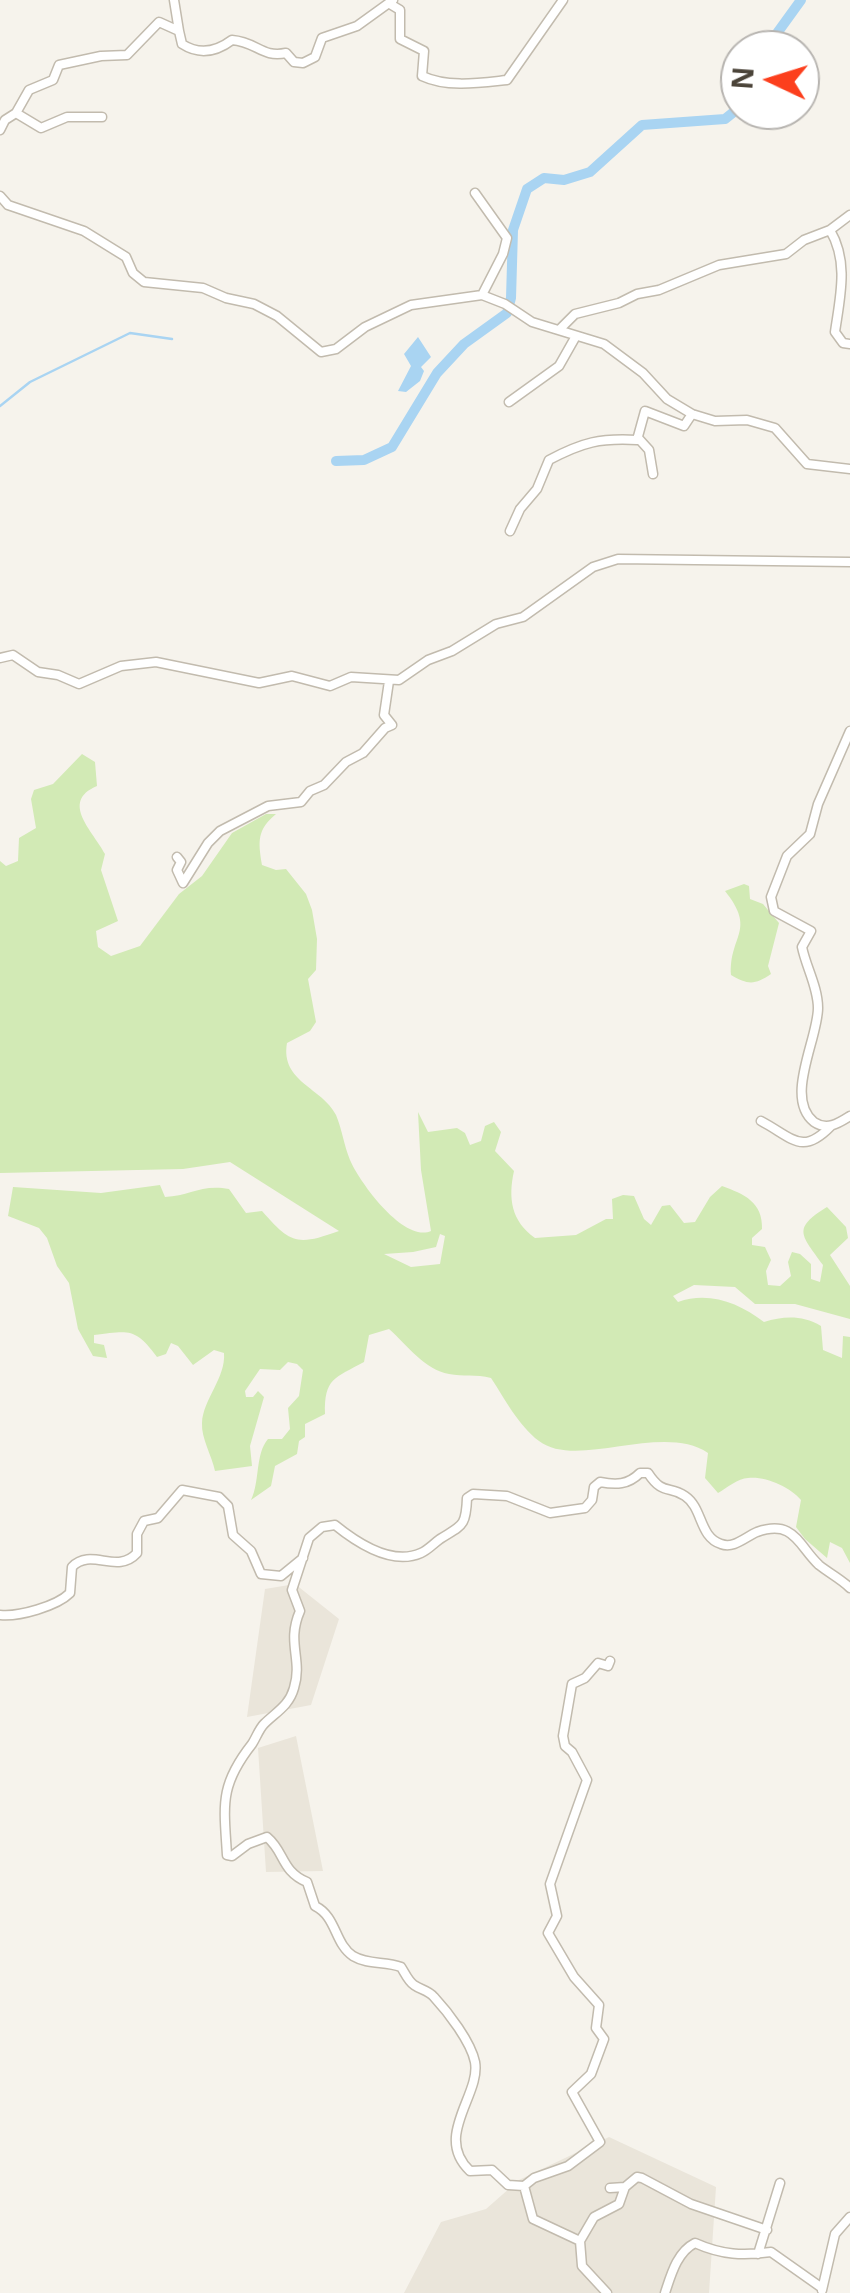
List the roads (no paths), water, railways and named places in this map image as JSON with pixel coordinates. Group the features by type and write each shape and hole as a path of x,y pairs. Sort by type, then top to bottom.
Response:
{"street":[{"path":"174,0 182,44 193,51 218,50 232,40 249,41 265,53 286,53 294,62 303,63 314,57 322,38 357,26 391,2 400,10 400,39 424,51 422,76 436,82 477,84 507,80 563,0"},
{"path":"0,130 29,90 53,80 59,65 127,55 160,22 179,31"},
{"path":"16,112 41,128 67,117 102,117"},
{"path":"476,193 508,238 504,254 482,295"},
{"path":"0,196 8,205 84,231 126,258 133,273 144,282 203,288 254,304 277,316 322,352 336,349 365,327 411,305 482,295 521,316 604,344 643,372 657,390 692,414 715,421 747,420 774,428 807,464 850,469"},
{"path":"558,330 574,314 660,290 719,265 786,254 850,214"},
{"path":"830,230 841,252 842,284 835,332 843,343 850,344"},
{"path":"509,402 559,366 576,336"},
{"path":"653,474 649,450 640,438 645,410 684,426 692,414"},
{"path":"510,531 518,512 537,489 549,460 586,442 640,438"},
{"path":"0,658 13,655 38,672 79,684 121,666 156,662 259,683 292,676 330,686 350,677 389,682 399,680 496,624 523,617 593,567 618,558 850,562"},
{"path":"177,856 182,883 220,831 268,806 301,802 310,791 324,785 392,725 384,715 389,682"},
{"path":"850,731 818,804 810,834 787,856 771,897 774,912 812,931 802,947 818,1010 805,1064 802,1099 813,1121 835,1125 850,1116"},
{"path":"760,1121 804,1144 816,1142 850,1108"},
{"path":"610,1661 608,1666 598,1663 585,1678 572,1684 568,1700 565,1746 587,1780 550,1884 558,1916 548,1932 574,1977 599,2005 596,2028 604,2039 592,2074 572,2092 584,2120 600,2142 568,2166 534,2178 524,2186 508,2185 492,2170 470,2171 460,2162 456,2136 472,2090 475,2062 432,1993 412,1984 401,1966 364,1961 350,1954 325,1911 315,1906 306,1882 288,1872 272,1840 248,1844 232,1856 227,1855 222,1803 232,1776 264,1724 286,1705 295,1687 291,1637 300,1611 292,1590 309,1538 322,1527 334,1526 374,1550 413,1556 460,1528 466,1520 468,1498 473,1494 507,1496 539,1512 550,1513 585,1508 592,1500 594,1486 600,1482 632,1482 640,1473 648,1473 655,1484 668,1492 683,1494 696,1508 709,1535 720,1544 734,1545 760,1531 787,1531 800,1539 820,1566 850,1588"},
{"path":"0,1616 16,1616 60,1603 70,1593 72,1567 78,1560 90,1558 109,1564 130,1561 138,1553 137,1534 144,1521 158,1518 182,1490 220,1497 228,1506 233,1535 251,1551 261,1574 280,1576 299,1564 305,1554"},
{"path":"606,2293 582,2266 580,2241 594,2216 619,2204 625,2187 637,2177 690,2204 767,2230"},
{"path":"758,2254 780,2183"},
{"path":"524,2186 534,2219 580,2241"},
{"path":"610,2188 625,2187"},
{"path":"666,2293 672,2271 688,2247 695,2244 718,2254 771,2252 822,2291 835,2234 850,2217"}],"water":[{"path":"418,337 431,357 421,367 424,371 420,381 406,392 398,391 411,366 404,354"}],"waterway":[{"path":"779,30 801,0"},
{"path":"336,461 364,460 392,447 437,373 464,344 507,313 513,230 527,189 544,178 564,180 590,172 642,125 720,119"},
{"path":"0,406 30,382 130,333 172,339"}]}
